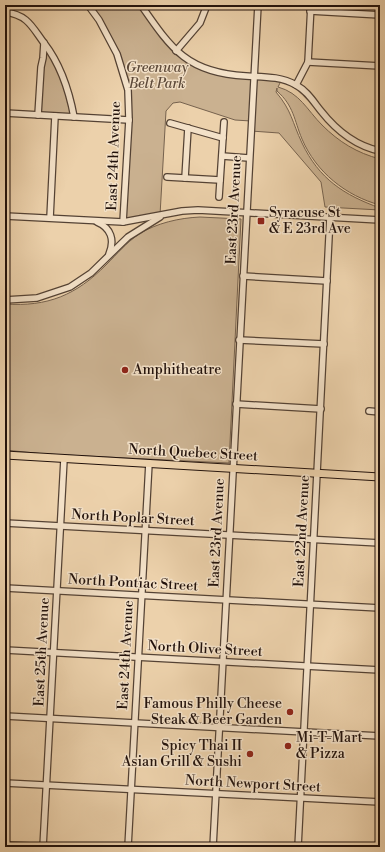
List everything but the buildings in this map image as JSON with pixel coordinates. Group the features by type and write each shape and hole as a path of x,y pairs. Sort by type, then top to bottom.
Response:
{"main road":[{"name":"North Quebec Street","path":"5,455 380,477"}],"street":[{"name":"East 24th Avenue","path":"88,5 99,20 117,54 126,83 129,120 124,222"},
{"path":"141,5 164,38 176,51 192,63 208,70 228,75 280,79 296,85 312,98 336,127 347,137 380,151"},
{"path":"204,5 204,17"},
{"path":"176,51 204,17 207,5"},
{"name":"East 23rd Avenue","path":"213,847 258,5"},
{"path":"296,85 308,62 310,8 380,15"},
{"path":"5,12 13,13 34,26 64,77 74,117"},
{"path":"38,115 44,43"},
{"path":"308,62 380,66"},
{"path":"5,113 129,120"},
{"path":"50,218 55,116"},
{"path":"219,197 224,122"},
{"path":"170,124 223,138"},
{"path":"185,178 188,128"},
{"path":"222,156 249,158"},
{"path":"167,177 220,180"},
{"path":"5,216 124,222 198,210 380,220"},
{"path":"5,300 36,298 62,290 82,280 134,232 166,214"},
{"name":"East 22nd Avenue","path":"298,847 330,217"},
{"path":"95,221 105,226 111,235 112,245 108,256"},
{"path":"243,276 327,281"},
{"path":"239,340 324,344"},
{"path":"236,404 321,409"},
{"path":"369,411 380,412"},
{"name":"East 25th Avenue","path":"44,847 64,459"},
{"name":"East 24th Avenue","path":"128,847 149,463"},
{"name":"North Poplar Street","path":"5,523 380,543"},
{"name":"North Pontiac Street","path":"5,588 380,608"},
{"name":"North Olive Street","path":"5,650 380,670"},
{"path":"5,716 380,736"},
{"name":"North Newport Street","path":"5,783 380,802"},
{"path":"5,845 54,847"}],"green space":[{"name":"Greenway Belt Park","path":"88,5 142,5 176,51 203,68 282,79 278,87 292,93 298,98 335,137 356,150 380,159 380,205 355,196 344,189 315,162 302,139 287,102 277,91 277,88 276,92 289,111 302,143 316,167 344,191 380,208 380,210 325,207 321,182 279,133 251,131 251,121 235,120 180,102 173,103 166,111 160,215 123,222 129,99 122,67"},
{"path":"44,43 53,56 74,117 38,115"},
{"path":"200,217 241,219 229,463 45,454 5,450 5,304 35,303 60,297 84,284 126,245 146,230 168,222"}],"place":[{"name":"Syracuse St & E 23rd Ave","path":"261,221"},
{"name":"Amphitheatre","path":"125,370"},
{"name":"Famous Philly Cheese Steak & Beer Garden","path":"290,712"},
{"name":"Mi-T-Mart & Pizza","path":"288,746"},
{"name":"Spicy Thai II Asian Grill & Sushi","path":"250,754"}]}
